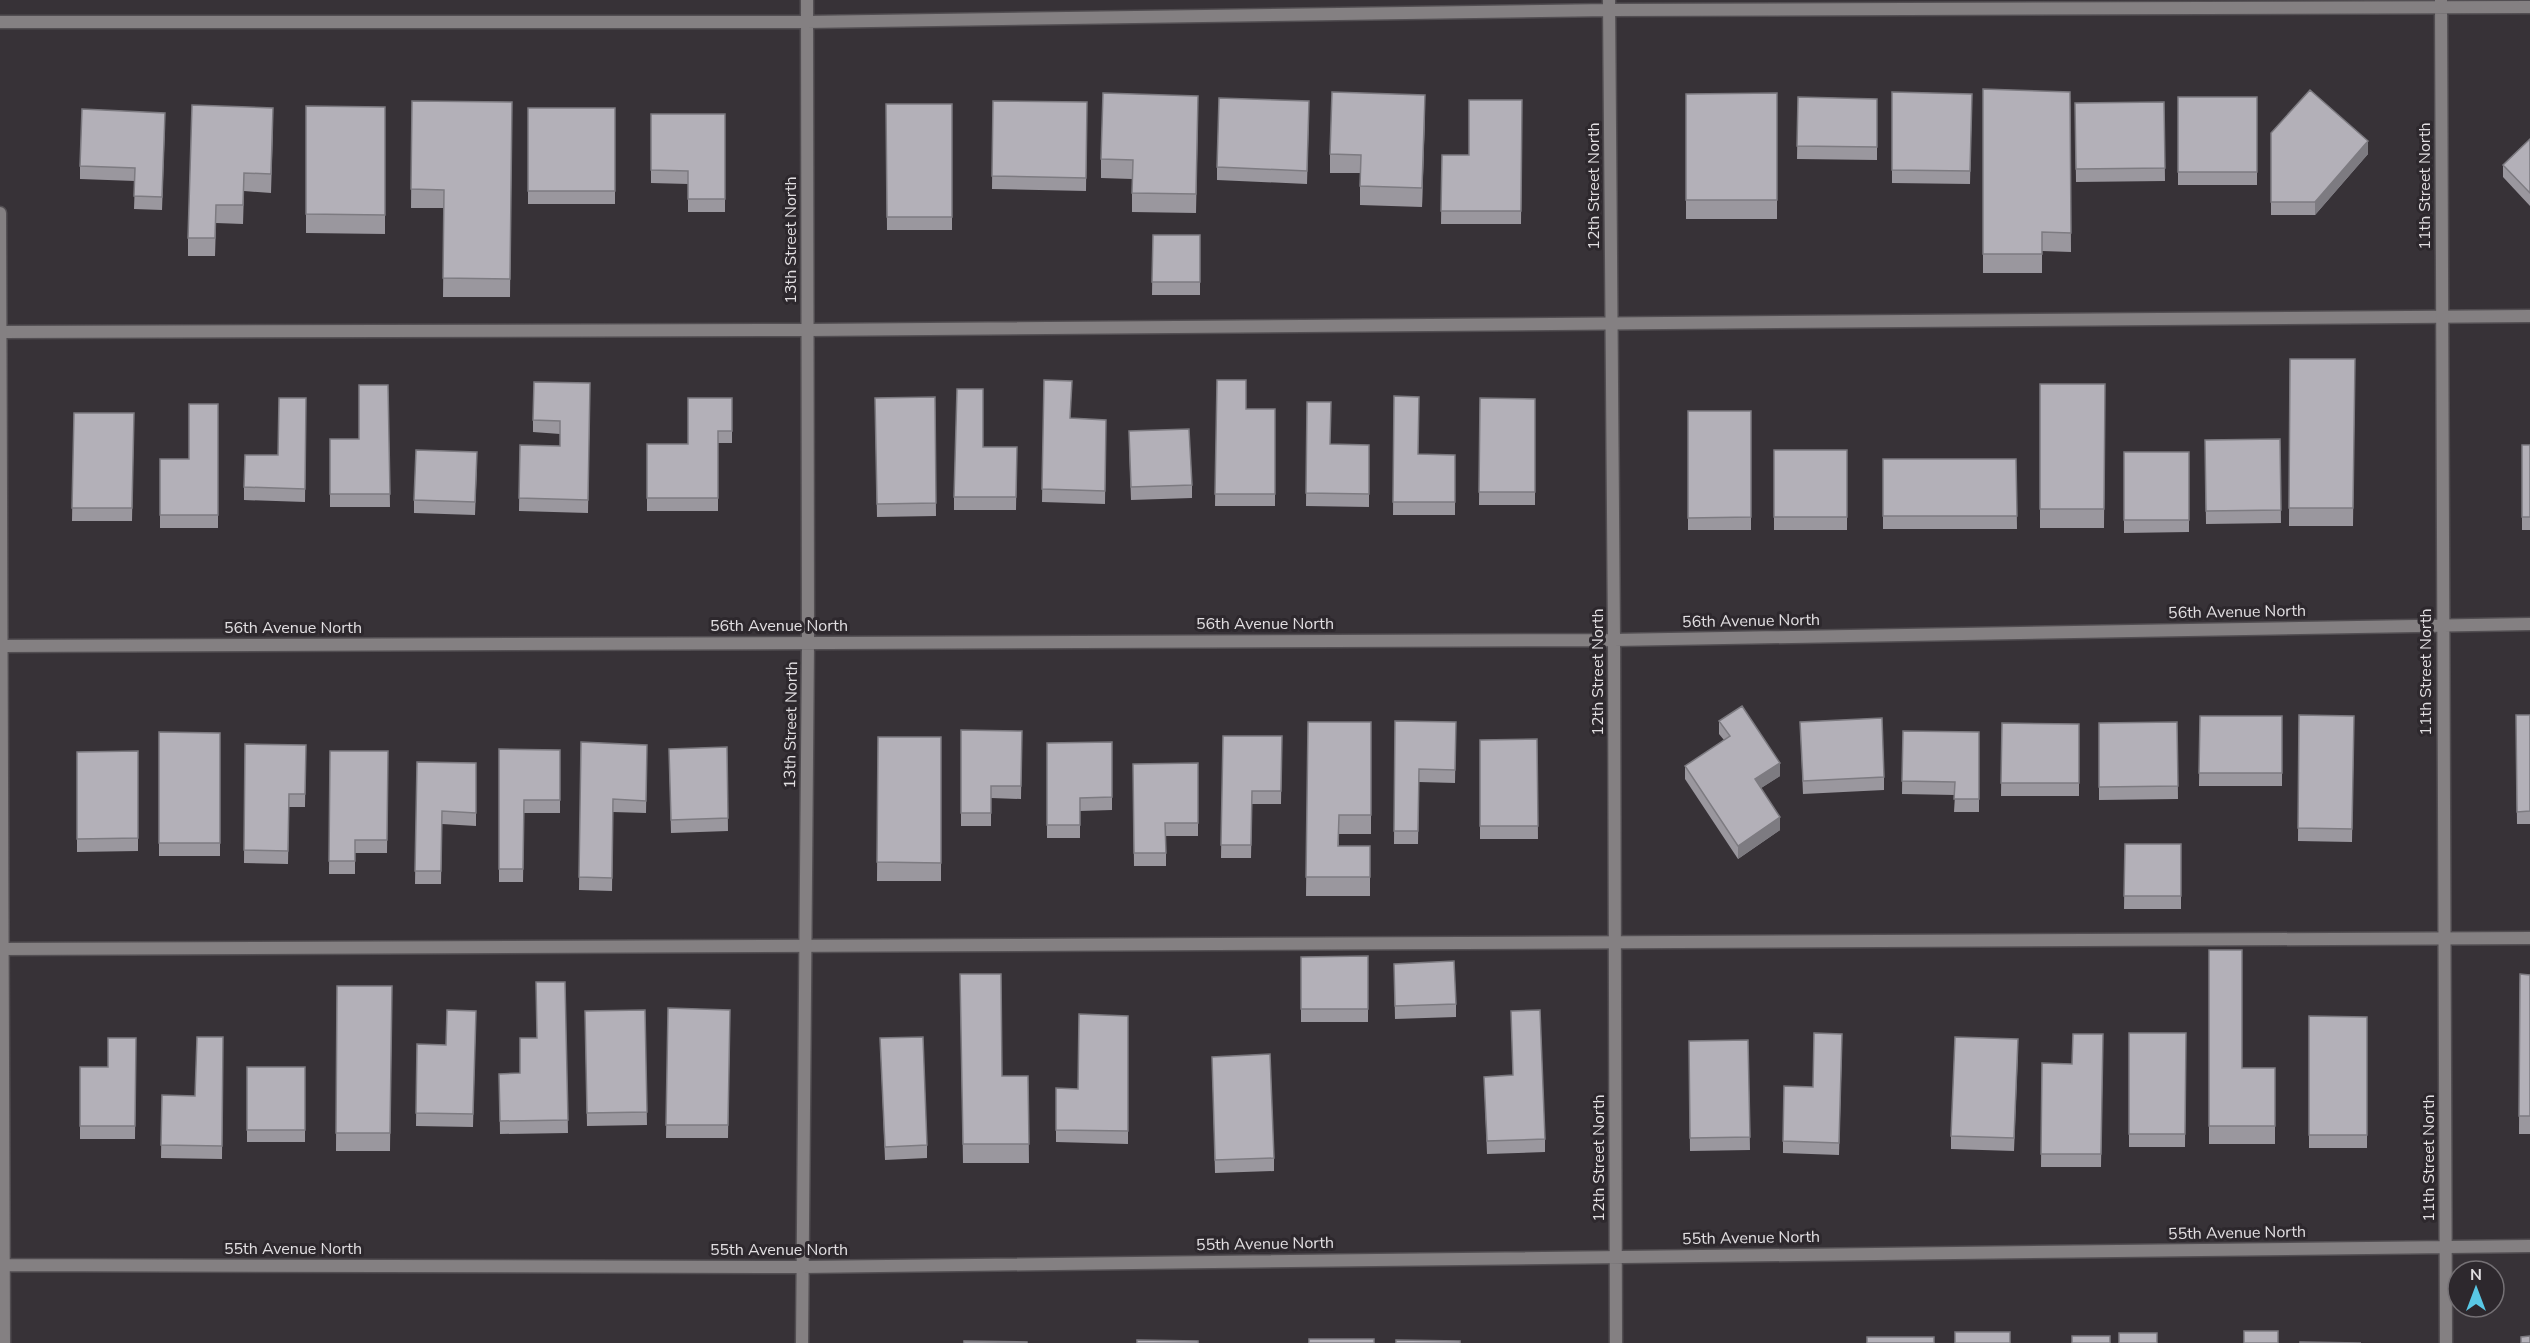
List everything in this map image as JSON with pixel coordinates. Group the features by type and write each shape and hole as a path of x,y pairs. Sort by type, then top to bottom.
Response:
{"street":[{"name":"13th Street North","path":"802,1343 808,642 807,0"},
{"path":"0,22 807,22 1609,5 2441,3 2530,7"},
{"name":"11th Street North","path":"2441,3 2446,1343"},
{"name":"12th Street North","path":"1609,5 1616,1343"},
{"path":"0,213 4,1343"},
{"path":"0,332 808,330 2530,316"},
{"name":"56th Avenue North","path":"1,646 1614,640 2530,624"},
{"path":"1,949 805,943 1615,943 2530,938"},
{"name":"55th Avenue North","path":"2,1265 802,1267 2530,1246"}],"building":[{"path":"1983,89 2070,92 2071,233 2042,232 2042,254 1983,254"},
{"path":"2310,90 2368,141 2315,202 2271,202 2271,133"},
{"path":"1332,92 1425,95 1422,188 1360,186 1361,155 1330,154"},
{"path":"1892,92 1972,94 1970,171 1892,170"},
{"path":"1103,93 1198,96 1196,194 1132,193 1133,160 1101,159"},
{"path":"1777,93 1777,200 1686,200 1686,94"},
{"path":"1798,97 1877,99 1877,147 1797,146"},
{"path":"2178,97 2257,97 2257,172 2178,172"},
{"path":"1219,98 1309,101 1307,171 1217,167"},
{"path":"1469,100 1522,100 1521,211 1441,211 1442,155 1469,155"},
{"path":"412,101 512,102 510,279 443,278 444,190 411,189"},
{"path":"993,101 1087,102 1086,178 992,176"},
{"path":"2164,102 2165,168 2076,169 2075,103"},
{"path":"886,104 952,104 952,217 887,217"},
{"path":"192,105 273,108 271,174 244,173 243,205 216,205 215,238 188,238"},
{"path":"306,106 385,107 385,215 306,214"},
{"path":"528,108 615,108 615,191 528,191"},
{"path":"82,109 165,113 162,197 134,196 135,168 80,166"},
{"path":"651,114 725,114 725,199 688,199 688,171 651,170"},
{"path":"2530,139 2530,193 2503,165"},
{"path":"1153,235 1200,235 1200,282 1152,282"},
{"path":"2290,359 2355,359 2353,508 2289,508"},
{"path":"1044,380 1072,381 1070,418 1106,420 1105,491 1042,489"},
{"path":"1217,380 1246,380 1246,409 1275,409 1275,494 1215,494"},
{"path":"534,382 590,383 588,500 519,498 520,445 560,446 560,421 533,420"},
{"path":"2040,384 2105,384 2104,509 2040,509"},
{"path":"359,385 388,385 390,494 330,494 330,439 359,439"},
{"path":"957,389 983,389 983,447 1017,447 1016,497 954,497"},
{"path":"1394,396 1419,397 1418,454 1455,455 1455,502 1393,502"},
{"path":"935,397 936,503 877,504 875,398"},
{"path":"279,398 306,398 305,489 244,487 245,455 278,455"},
{"path":"688,398 732,398 732,431 718,431 718,498 647,498 647,444 688,444"},
{"path":"1480,398 1535,399 1535,492 1479,492"},
{"path":"1307,402 1331,402 1330,444 1369,445 1369,494 1306,493"},
{"path":"189,404 218,404 218,515 160,515 160,459 189,459"},
{"path":"1688,411 1751,411 1751,517 1688,518"},
{"path":"74,413 134,413 132,508 72,508"},
{"path":"1189,429 1192,485 1131,487 1129,431"},
{"path":"2280,439 2281,510 2206,511 2205,440"},
{"path":"2522,445 2530,445 2530,517 2522,517"},
{"path":"416,450 477,452 475,502 414,500"},
{"path":"1774,450 1847,450 1847,517 1774,517"},
{"path":"2124,452 2189,452 2189,520 2124,520"},
{"path":"1883,459 2016,459 2017,516 1883,516"},
{"path":"1742,706 1780,763 1755,779 1780,817 1738,846 1685,766 1730,736 1719,721"},
{"path":"2299,715 2354,716 2352,829 2298,828"},
{"path":"2516,715 2530,715 2530,811 2517,812"},
{"path":"2200,716 2282,716 2282,773 2199,773"},
{"path":"1882,718 1884,777 1803,781 1800,722"},
{"path":"1395,721 1456,722 1455,770 1419,769 1418,831 1394,831"},
{"path":"1308,722 1371,722 1371,815 1339,815 1338,846 1370,846 1370,877 1306,877"},
{"path":"2177,722 2178,786 2099,787 2099,723"},
{"path":"2002,723 2079,724 2079,783 2001,783"},
{"path":"961,730 1022,731 1021,786 991,786 991,813 961,813"},
{"path":"1903,731 1979,732 1979,799 1954,799 1955,782 1902,781"},
{"path":"159,732 220,733 220,843 159,843"},
{"path":"1223,736 1282,736 1281,791 1252,791 1251,845 1221,845"},
{"path":"878,737 941,737 941,863 877,862"},
{"path":"1537,739 1538,826 1480,826 1480,740"},
{"path":"581,742 647,745 646,801 613,799 612,878 579,877"},
{"path":"1112,742 1112,797 1080,798 1080,825 1047,825 1047,743"},
{"path":"245,744 306,745 305,794 289,794 288,851 244,850"},
{"path":"727,747 728,818 671,820 669,749"},
{"path":"499,749 560,750 560,800 524,800 523,869 499,869"},
{"path":"138,751 138,838 77,839 77,752"},
{"path":"330,751 388,751 387,840 355,840 355,861 329,861"},
{"path":"417,762 476,763 476,813 442,811 441,871 415,871"},
{"path":"1198,763 1198,823 1165,823 1166,853 1134,853 1133,764"},
{"path":"2125,844 2181,844 2181,896 2124,896"},
{"path":"2209,950 2242,950 2242,1068 2275,1068 2275,1126 2209,1126"},
{"path":"1368,956 1368,1009 1301,1009 1301,957"},
{"path":"1454,961 1456,1004 1395,1006 1394,964"},
{"path":"960,974 1001,974 1002,1076 1028,1076 1029,1144 963,1144"},
{"path":"2520,974 2530,975 2530,1116 2519,1116"},
{"path":"536,982 565,982 568,1120 500,1121 499,1074 520,1073 520,1038 537,1038"},
{"path":"337,986 392,986 390,1133 336,1133"},
{"path":"668,1008 730,1010 728,1125 666,1125"},
{"path":"447,1010 476,1011 473,1114 416,1113 417,1044 446,1045"},
{"path":"645,1010 647,1112 587,1113 585,1011"},
{"path":"1540,1010 1545,1139 1487,1141 1484,1077 1513,1075 1511,1011"},
{"path":"1079,1014 1128,1016 1128,1131 1056,1130 1056,1088 1078,1089"},
{"path":"2309,1016 2367,1017 2367,1135 2309,1135"},
{"path":"1814,1033 1842,1034 1839,1143 1783,1141 1784,1086 1813,1087"},
{"path":"2129,1033 2186,1033 2185,1134 2129,1134"},
{"path":"2073,1034 2103,1034 2101,1154 2041,1154 2042,1063 2072,1064"},
{"path":"197,1037 223,1037 222,1146 161,1145 162,1095 195,1096"},
{"path":"923,1037 927,1145 885,1147 880,1038"},
{"path":"1955,1037 2018,1039 2014,1138 1951,1136"},
{"path":"108,1038 136,1038 135,1126 80,1126 80,1067 108,1067"},
{"path":"1748,1040 1750,1137 1690,1138 1689,1041"},
{"path":"1270,1054 1274,1158 1215,1160 1212,1057"},
{"path":"247,1067 305,1067 305,1130 247,1130"},
{"path":"2244,1331 2278,1331 2278,1343 2244,1343"},
{"path":"1955,1332 2010,1332 2010,1343 1955,1343"},
{"path":"2119,1333 2157,1333 2157,1343 2119,1343"},
{"path":"2072,1336 2110,1336 2110,1343 2072,1343"},
{"path":"2530,1336 2530,1343 2521,1343 2521,1337"},
{"path":"1867,1337 1934,1337 1934,1343 1867,1343"},
{"path":"1309,1339 1374,1339 1374,1343 1309,1343"},
{"path":"1137,1340 1198,1341 1198,1343 1137,1343"},
{"path":"1396,1340 1460,1341 1460,1343 1396,1343"},
{"path":"964,1341 1027,1342 1027,1343 964,1343"},
{"path":"2300,1342 2361,1343 2300,1343"}]}
